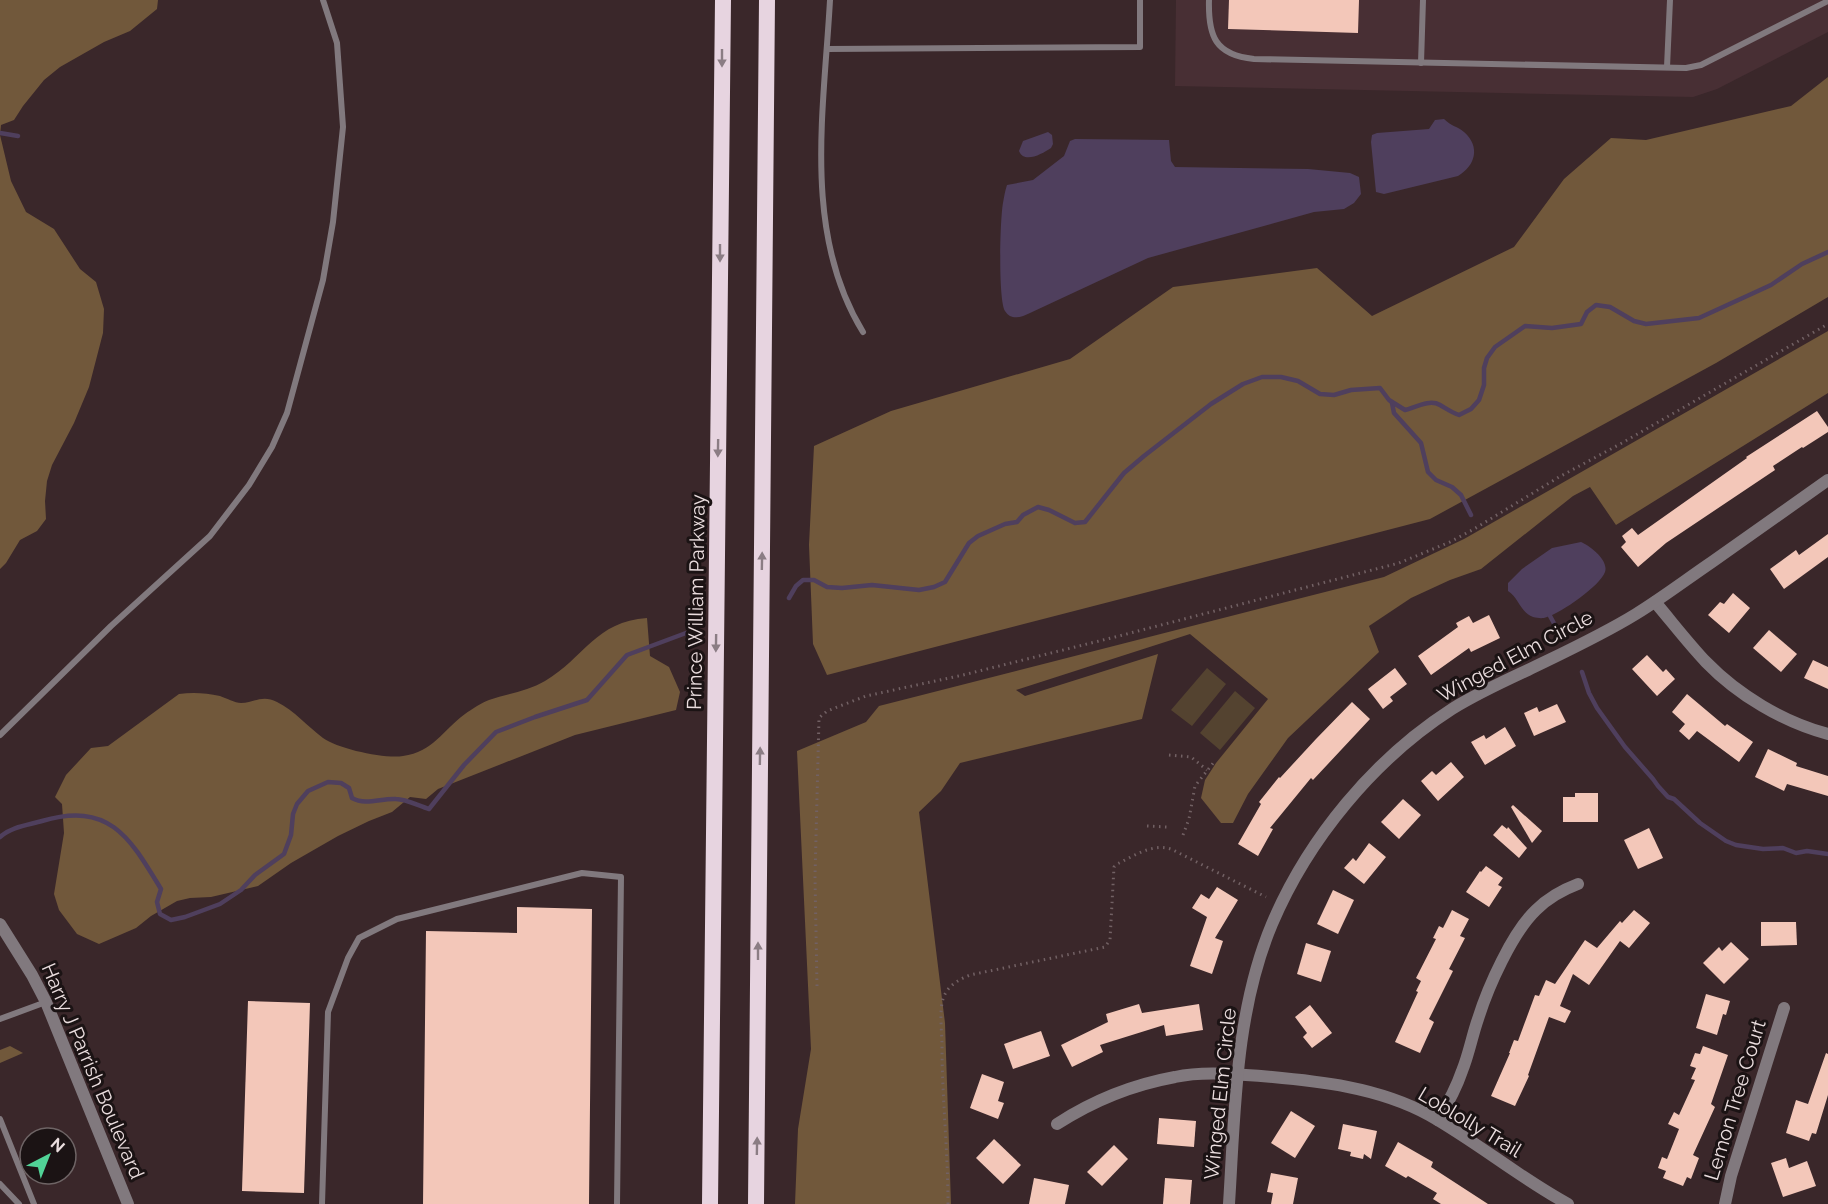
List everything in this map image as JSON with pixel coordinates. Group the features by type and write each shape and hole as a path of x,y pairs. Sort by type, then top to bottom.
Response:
{"highway":[{"name":"Prince William Parkway","path":"710,1204 723,0"},
{"path":"756,1204 767,0"}],"street":[{"name":"Winged Elm Circle","path":"1228,1204 1238,1074 1249,1002 1260,958 1272,925 1291,886 1312,850 1337,815 1392,756 1413,737 1452,709 1485,690 1571,649 1655,602 1828,480"},
{"path":"1655,602 1707,662 1732,684 1759,704 1788,720 1828,734"},
{"path":"1438,1120 1462,1074 1488,992 1522,928 1534,912 1549,899 1578,884"},
{"name":"Harry J Parrish Boulevard","path":"0,924 46,1002 128,1204"},
{"name":"Lemon Tree Court","path":"1725,1204 1731,1176 1784,1008"},
{"name":"Loblolly Trail","path":"1057,1124 1084,1107 1143,1084 1177,1076 1238,1074 1337,1084 1396,1101 1438,1120 1539,1188 1568,1204"}],"lane":[{"path":"0,735 111,627 210,536 249,485 272,447 287,413 323,280 333,222 343,127 337,43 323,0"},
{"path":"830,0 822,133 825,218 827,234 841,284 863,332"},
{"path":"827,50 1140,47 1140,0"},
{"path":"1209,0 1209,22 1214,39 1225,50 1238,57 1686,68 1701,65 1828,1"},
{"path":"1420,63 1423,0"},
{"path":"1667,67 1670,0"},
{"path":"322,1204 328,1012 348,958 359,938 397,920 582,873 621,877 617,1204"},
{"path":"0,1019 46,1002"},
{"path":"0,1119 34,1204"},
{"path":"0,1184 19,1204"}],"path":[{"path":"817,986 815,877 819,718 827,711 866,696 963,675 1399,563 1450,542 1474,529 1559,477 1828,324"},
{"path":"1169,755 1191,757 1207,770"},
{"path":"1183,835 1189,819 1194,789 1214,762"},
{"path":"1147,826 1167,827"},
{"path":"948,1204 942,1083 942,1013 947,990 958,980 970,975 1105,947 1110,940 1113,869 1115,865 1153,848 1175,849 1266,897"}],"shaded area":[{"path":"0,0 158,0 157,9 130,31 104,42 60,67 44,80 14,120 1,125 0,135"},
{"path":"1176,0 1828,0 1828,32 1717,89 1693,97 1175,86"},
{"path":"1828,77 1828,297 1716,363 1430,519 827,675 813,644 809,545 814,446 891,411 1070,359 1173,287 1317,268 1372,316 1514,247 1564,179 1611,138 1646,140 1791,106"},
{"path":"1444,119 1464,132 1473,144 1474,156 1464,172 1458,176 1384,194 1376,192 1372,135 1429,129 1435,120"},
{"path":"1048,132 1052,135 1051,148 1033,157 1021,155 1019,151 1023,141"},
{"path":"0,135 11,181 26,212 54,229 80,269 96,282 104,309 103,333 89,387 74,423 52,465 47,481 46,519 37,531 20,540 0,569"},
{"path":"1075,139 1169,140 1171,161 1175,167 1308,169 1350,173 1359,177 1361,194 1354,203 1344,209 1314,212 1148,258 1027,314 1017,317 1010,316 1003,304 1000,276 1002,212 1007,185 1033,180 1064,156 1070,141"},
{"path":"1828,331 1828,393 1616,525 1590,487 1573,496 1481,569 1411,598 1369,626 1379,652 1288,738 1248,794 1233,823 1221,823 1201,798 1205,780 1268,699 1190,634 1016,690 1025,696 1158,654 1142,719 960,763 941,791 919,812 945,1023 951,1204 795,1204 798,1129 811,1049 797,751 866,722 879,706 1384,577 1464,539"},
{"path":"1581,542 1602,558 1605,572 1602,578 1570,605 1553,614 1545,618 1529,615 1508,591 1508,583 1522,569 1552,548"},
{"path":"647,618 650,656 669,667 680,692 676,710 575,735 438,789 426,799 410,797 392,812 338,836 291,863 258,886 211,897 177,901 136,928 99,944 77,934 59,910 54,894 64,833 62,804 55,797 66,775 91,748 108,746 179,694 210,694 241,703 262,699 272,700 289,709 317,734 330,742 374,755 403,756 413,754 430,745 457,720 483,703 545,681 603,633 615,626"},
{"path":"1207,668 1226,684 1192,726 1171,710"},
{"path":"1235,691 1255,708 1220,750 1200,733"},
{"path":"10,1046 23,1053 0,1063 0,1050"}],"building":[{"path":"1229,0 1359,0 1358,33 1228,29"},
{"path":"1817,411 1828,427 1828,432 1773,466 1775,470 1666,543 1638,567 1621,547 1626,542 1622,536 1632,528 1638,535 1746,457"},
{"path":"1828,534 1828,557 1784,589 1770,569 1796,550 1799,555"},
{"path":"1733,593 1750,608 1729,633 1708,615 1720,602 1724,604"},
{"path":"1489,615 1500,638 1471,652 1469,648 1431,675 1418,656 1458,627 1456,623 1469,616 1473,623"},
{"path":"1769,630 1797,654 1781,672 1753,648"},
{"path":"1647,655 1663,672 1666,669 1675,679 1657,696 1632,669"},
{"path":"1813,660 1828,667 1828,689 1804,678"},
{"path":"1395,668 1407,684 1390,697 1393,701 1383,709 1368,689"},
{"path":"1687,694 1725,726 1727,724 1753,742 1739,762 1697,731 1689,740 1679,731 1685,724 1672,712"},
{"path":"1352,702 1370,719 1313,780 1311,778 1270,828 1273,829 1258,856 1238,844 1261,804 1259,802 1279,777"},
{"path":"1557,704 1566,722 1534,736 1524,713 1537,707 1539,712"},
{"path":"1505,727 1516,746 1485,765 1471,742 1484,735 1486,739"},
{"path":"1768,749 1797,763 1796,766 1828,776 1828,796 1787,784 1784,791 1755,777"},
{"path":"1451,762 1464,777 1438,801 1421,781 1432,771 1436,775"},
{"path":"1575,793 1598,793 1598,822 1563,822 1563,797 1575,797"},
{"path":"1403,799 1421,815 1399,839 1381,822"},
{"path":"1513,805 1542,831 1532,843 1511,807"},
{"path":"1502,825 1507,829 1508,827 1527,848 1519,858 1493,835"},
{"path":"1649,828 1663,858 1638,869 1624,840"},
{"path":"1369,843 1386,857 1364,884 1344,868 1353,858 1356,861"},
{"path":"1486,866 1503,878 1498,885 1502,887 1489,907 1466,892"},
{"path":"1217,887 1238,900 1215,938 1223,941 1212,974 1190,966 1207,917 1192,908 1201,894 1209,899"},
{"path":"1333,890 1354,900 1338,934 1317,924"},
{"path":"517,907 592,909 589,1204 423,1204 426,931 517,933"},
{"path":"1452,910 1469,919 1460,936 1465,938 1449,969 1453,971 1429,1019 1434,1022 1420,1053 1395,1042 1418,992 1416,991 1421,981 1416,978 1436,939 1433,938 1439,926 1443,928"},
{"path":"1634,910 1650,923 1629,948 1620,941 1589,985 1573,974 1560,1006 1571,1011 1565,1023 1549,1017 1529,1076 1515,1106 1491,1096 1514,1040 1518,1041 1535,995 1539,996 1546,980 1555,984 1585,940 1597,948 1620,921 1622,923"},
{"path":"1761,922 1796,922 1797,945 1761,946"},
{"path":"1731,942 1749,959 1724,984 1703,963 1719,947 1722,951"},
{"path":"1306,943 1331,951 1321,982 1297,974"},
{"path":"1706,994 1730,1001 1726,1015 1723,1014 1717,1035 1696,1028"},
{"path":"248,1001 310,1003 304,1193 242,1191"},
{"path":"1139,1004 1142,1013 1199,1004 1203,1030 1166,1036 1164,1025 1100,1045 1103,1052 1072,1067 1061,1045 1108,1022 1106,1014"},
{"path":"1310,1005 1332,1033 1312,1048 1303,1037 1307,1033 1295,1017"},
{"path":"1041,1031 1050,1056 1013,1069 1004,1044"},
{"path":"1703,1046 1728,1055 1711,1104 1715,1107 1693,1155 1699,1158 1691,1179 1687,1177 1683,1186 1663,1178 1666,1171 1658,1168 1662,1157 1667,1159 1679,1129 1668,1124 1674,1112 1679,1115 1695,1080 1691,1079 1696,1068 1690,1066 1695,1053 1700,1054"},
{"path":"1826,1053 1828,1054 1828,1095 1816,1134 1812,1133 1809,1141 1786,1133 1796,1100 1808,1104"},
{"path":"982,1074 1004,1082 998,1101 1004,1103 998,1119 970,1108"},
{"path":"1291,1111 1315,1126 1295,1158 1271,1143"},
{"path":"1159,1118 1196,1121 1194,1147 1157,1144"},
{"path":"1343,1124 1377,1131 1371,1159 1364,1154 1363,1159 1350,1156 1351,1152 1338,1149"},
{"path":"994,1139 1021,1165 1003,1184 976,1158"},
{"path":"1398,1142 1433,1162 1431,1167 1488,1204 1441,1204 1433,1199 1437,1193 1385,1166"},
{"path":"1114,1145 1128,1159 1102,1186 1087,1172"},
{"path":"1786,1158 1789,1168 1807,1161 1816,1186 1783,1197 1771,1163"},
{"path":"1271,1173 1298,1178 1293,1204 1271,1204 1273,1193 1267,1192"},
{"path":"1034,1178 1069,1185 1065,1204 1029,1204"},
{"path":"1165,1178 1192,1180 1190,1204 1163,1204"}],"waterway":[{"path":"0,133 18,136"},
{"path":"789,598 796,586 803,580 814,580 827,587 842,588 872,585 919,590 934,587 945,582 969,543 978,536 1005,524 1017,522 1023,515 1038,507 1075,523 1085,522 1124,473 1144,456 1211,404 1243,384 1262,377 1281,377 1298,381 1320,394 1334,395 1351,390 1380,388 1389,400 1405,410 1423,404 1436,403 1459,415 1471,409 1479,400 1484,385 1484,368 1487,358 1495,347 1525,326 1552,328 1581,324 1587,312 1596,305 1610,307 1634,321 1646,324 1699,318 1771,285 1802,264 1828,252"},
{"path":"1392,403 1394,413 1421,443 1428,472 1436,480 1452,487 1461,495 1471,515"},
{"path":"1550,616 1556,627"},
{"path":"0,837 20,827 65,816 85,816 101,820 115,828 128,840 150,871 161,889 157,902 160,914 171,920 185,917 220,904 241,890 255,875 284,854 291,835 293,814 297,804 308,791 328,782 341,783 349,788 352,798 357,800 368,802 400,799 429,809 464,765 496,732 587,700 627,655 686,633"},
{"path":"1582,672 1597,708 1625,747 1668,797 1674,799 1700,823 1726,841 1736,845 1763,849 1783,848 1796,853 1807,851 1828,854"}]}
